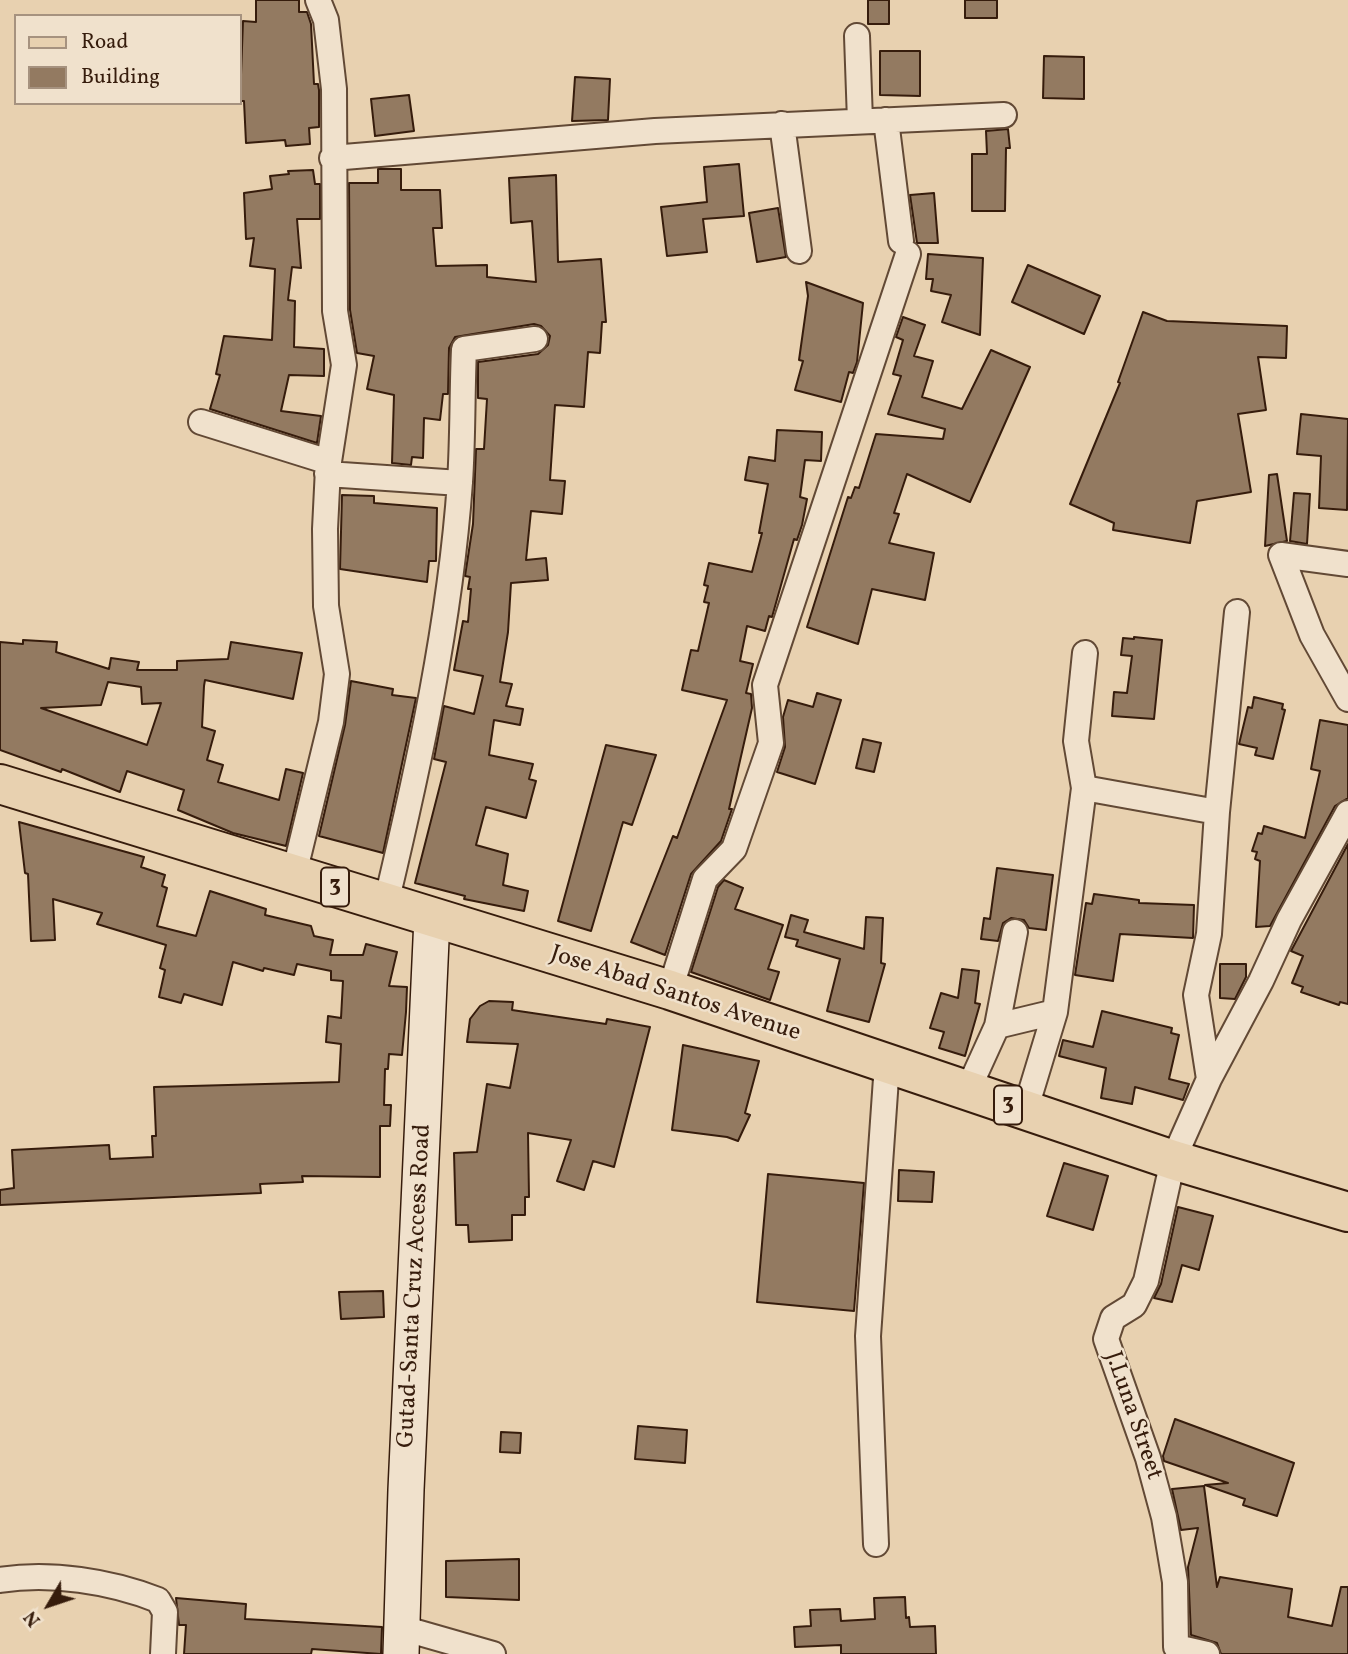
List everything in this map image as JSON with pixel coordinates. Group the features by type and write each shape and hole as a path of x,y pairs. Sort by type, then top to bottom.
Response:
{"main road":[{"name":"Jose Abad Santos Avenue","path":"0,784 670,990 1173,1160 1348,1212"},
{"name":"Gutad-Santa Cruz Access Road","path":"402,1641 406,1490 432,918"}],"street":[{"path":"294,874 331,722 337,674 326,606 328,468 344,365 335,311 332,158 334,89 326,19 318,0"},
{"path":"857,36 859,121"},
{"path":"332,158 655,131 1004,115"},
{"path":"670,990 705,879 734,849 771,743 765,685 904,248 886,120"},
{"path":"782,124 799,251"},
{"path":"386,903 425,730 460,483 464,349 535,339"},
{"path":"201,422 328,468 460,483"},
{"path":"1348,565 1281,555 1312,635 1348,699"},
{"path":"1209,1079 1196,995 1209,934 1217,812 1237,612"},
{"path":"1026,1111 1055,1012 1084,788 1076,741 1085,653"},
{"path":"1084,788 1217,812"},
{"name":"J.Luna Street","path":"1207,1654 1176,1647 1175,1582 1164,1517 1148,1458 1106,1339 1113,1318 1134,1305 1146,1281 1173,1160 1209,1079 1261,981 1289,920 1348,813"},
{"path":"967,1092 997,1026 1015,932"},
{"path":"997,1026 1055,1012"},
{"path":"876,1544 868,1336 887,1064"},
{"path":"0,1580 32,1575 83,1581 158,1600 165,1612 163,1654"},
{"path":"402,1641 493,1654"}],"building":[{"path":"256,0 299,0 299,12 307,12 311,24 314,84 318,84 319,90 319,127 309,128 310,144 286,146 285,140 246,143 242,101 243,21 256,22"},
{"path":"868,0 889,0 889,24 868,24"},
{"path":"965,0 997,0 997,18 965,18"},
{"path":"880,51 920,51 920,96 880,95"},
{"path":"1044,56 1084,57 1084,99 1043,98"},
{"path":"575,77 610,79 608,120 572,121"},
{"path":"409,95 414,131 375,136 371,99"},
{"path":"1008,129 1010,148 1006,148 1005,211 972,211 972,154 987,154 986,131"},
{"path":"739,164 744,216 703,219 707,252 667,256 661,207 707,202 704,167"},
{"path":"378,169 401,169 401,190 440,190 442,228 433,228 436,266 487,265 487,277 536,282 532,221 511,223 509,178 556,175 558,262 601,259 606,322 602,322 600,353 588,352 584,407 555,405 550,480 565,481 562,514 531,511 526,560 546,558 548,580 511,583 508,632 500,682 512,684 506,706 523,709 520,725 494,720 489,755 533,764 529,779 536,781 526,818 486,807 476,845 508,854 503,885 528,891 524,911 464,899 465,896 415,883 446,762 434,759 444,706 474,714 483,676 454,670 463,621 468,622 471,589 468,589 470,577 465,576 473,524 476,449 484,449 487,399 478,398 478,362 538,354 548,345 550,336 541,326 534,324 455,337 449,348 448,394 443,394 440,420 424,418 423,458 412,457 411,465 392,463 394,395 367,389 374,356 357,353 350,310 349,183 378,183"},
{"path":"313,170 315,184 320,184 320,219 297,219 301,268 292,267 288,300 295,301 294,347 324,349 324,376 289,375 281,411 321,416 317,443 210,409 220,375 216,374 224,336 272,340 275,269 250,266 254,238 246,239 244,193 272,189 270,176 289,174 288,171"},
{"path":"934,193 938,243 917,243 910,195"},
{"path":"778,208 786,257 757,262 749,213"},
{"path":"928,254 983,258 980,335 942,322 951,295 931,291 933,279 926,279"},
{"path":"1028,265 1100,296 1084,334 1012,302"},
{"path":"806,282 863,303 857,362 853,373 849,372 841,402 795,390 803,361 799,360 808,296"},
{"path":"1143,312 1167,321 1287,326 1286,358 1258,357 1266,410 1238,414 1251,492 1197,501 1190,543 1113,530 1114,523 1070,504 1120,383 1118,382"},
{"path":"903,317 925,325 914,356 933,361 922,397 962,409 991,350 1030,367 970,502 907,474 894,513 899,514 889,543 934,553 925,600 872,589 858,644 807,627 848,497 851,498 855,487 859,488 876,434 943,439 945,429 888,414 901,376 893,374 903,340 896,337"},
{"path":"1301,414 1348,419 1347,510 1319,508 1321,456 1297,454"},
{"path":"777,430 822,432 821,461 805,460 800,497 807,499 802,525 797,540 794,539 772,617 769,616 765,631 747,626 740,661 753,664 746,693 751,694 752,708 729,809 732,809 721,841 691,874 665,955 631,942 673,836 677,838 727,700 682,690 691,650 698,651 709,603 704,602 708,586 704,585 709,563 752,572 762,533 759,533 768,484 745,480 749,457 775,461"},
{"path":"1277,474 1287,541 1265,546 1269,475"},
{"path":"1294,493 1310,494 1307,544 1290,541"},
{"path":"342,495 374,496 374,503 437,508 436,561 429,561 427,582 340,569"},
{"path":"1123,638 1162,640 1154,719 1112,716 1114,692 1127,693 1132,656 1121,655"},
{"path":"23,640 57,642 56,652 109,669 111,658 139,662 137,670 177,670 177,661 228,659 231,642 302,653 293,699 205,680 204,686 202,727 215,731 207,760 223,765 218,782 279,800 286,769 303,773 286,846 233,833 178,810 184,790 127,771 120,792 62,769 61,772 0,750 0,642 23,644","holes":["108,682 141,687 142,704 161,703 147,745 41,708 101,705"]},
{"path":"351,681 393,689 392,695 416,698 383,853 319,836 345,725"},
{"path":"817,693 841,700 815,784 777,772 785,747 783,717 788,700 813,707"},
{"path":"1254,697 1283,704 1282,709 1285,710 1273,759 1255,755 1257,748 1239,744 1248,707 1252,708"},
{"path":"1320,720 1348,725 1348,798 1335,806 1270,926 1256,927 1260,861 1255,859 1257,852 1252,851 1258,833 1262,834 1264,826 1305,838 1320,771 1311,769"},
{"path":"863,739 881,743 874,772 856,768"},
{"path":"606,745 656,755 632,825 623,822 591,931 558,921"},
{"path":"19,822 144,857 141,867 165,875 162,886 167,888 157,926 196,936 210,891 266,909 265,915 311,926 314,936 333,940 330,955 363,955 366,944 397,952 389,986 407,987 406,1012 402,1055 389,1054 388,1069 385,1069 384,1105 391,1105 390,1126 380,1126 380,1177 302,1176 303,1182 260,1184 261,1193 0,1205 0,1190 14,1188 12,1150 109,1145 110,1159 153,1157 152,1136 156,1136 154,1087 339,1082 341,1044 326,1042 328,1016 341,1018 343,981 331,980 331,971 297,964 294,975 264,968 263,971 233,962 222,1005 184,994 181,1003 159,997 165,970 160,968 166,945 97,924 102,913 53,899 55,940 31,941 28,874 25,873"},
{"path":"1348,844 1348,1004 1340,1002 1339,1005 1301,992 1303,987 1292,983 1303,956 1291,951"},
{"path":"997,868 1053,875 1046,930 1029,928 1024,920 1011,918 1003,923 998,941 981,939 984,918 990,919"},
{"path":"724,880 743,888 735,909 783,925 768,969 779,972 770,1000 691,972 718,887"},
{"path":"1094,894 1139,900 1139,903 1194,905 1193,938 1120,934 1113,981 1075,975 1086,903 1092,904"},
{"path":"791,915 808,920 804,932 864,949 866,917 883,918 881,963 885,964 869,1022 827,1011 840,959 796,946 798,940 785,937"},
{"path":"1220,964 1246,964 1246,977 1235,999 1220,998"},
{"path":"962,969 979,971 975,1003 980,1004 965,1056 939,1048 944,1032 930,1028 941,993 958,998"},
{"path":"489,1001 513,1002 512,1010 606,1024 607,1019 650,1027 614,1167 593,1161 584,1190 557,1181 571,1140 528,1133 529,1197 525,1197 525,1215 512,1215 512,1240 469,1242 468,1225 456,1225 454,1153 477,1152 487,1084 510,1088 518,1044 467,1042 470,1019 480,1006"},
{"path":"1102,1011 1172,1028 1171,1033 1179,1035 1169,1079 1189,1084 1183,1100 1135,1087 1132,1104 1101,1098 1106,1068 1059,1056 1063,1040 1093,1047"},
{"path":"683,1045 759,1061 745,1113 750,1115 738,1141 727,1137 672,1130"},
{"path":"1064,1163 1108,1176 1093,1230 1047,1216"},
{"path":"899,1170 934,1172 932,1202 898,1201"},
{"path":"768,1174 864,1183 854,1311 757,1302"},
{"path":"1178,1207 1213,1216 1199,1270 1182,1265 1172,1302 1154,1298 1161,1284"},
{"path":"383,1291 384,1317 341,1319 339,1292"},
{"path":"1175,1419 1294,1463 1277,1516 1243,1505 1245,1499 1205,1485 1228,1483 1164,1461 1163,1456"},
{"path":"638,1426 687,1430 685,1463 635,1459"},
{"path":"501,1432 521,1433 520,1453 500,1452"},
{"path":"1204,1486 1217,1587 1220,1577 1292,1589 1288,1617 1332,1626 1341,1587 1348,1587 1348,1654 1221,1654 1217,1643 1191,1635 1188,1567 1198,1528 1181,1530 1172,1489"},
{"path":"519,1559 519,1600 446,1597 446,1561"},
{"path":"905,1597 906,1618 909,1617 910,1627 935,1626 936,1654 841,1654 841,1645 795,1647 794,1627 811,1626 810,1610 840,1609 841,1621 875,1619 874,1598"},
{"path":"176,1598 246,1604 245,1619 382,1627 381,1654 312,1649 311,1654 184,1654 186,1625 179,1625"}]}
